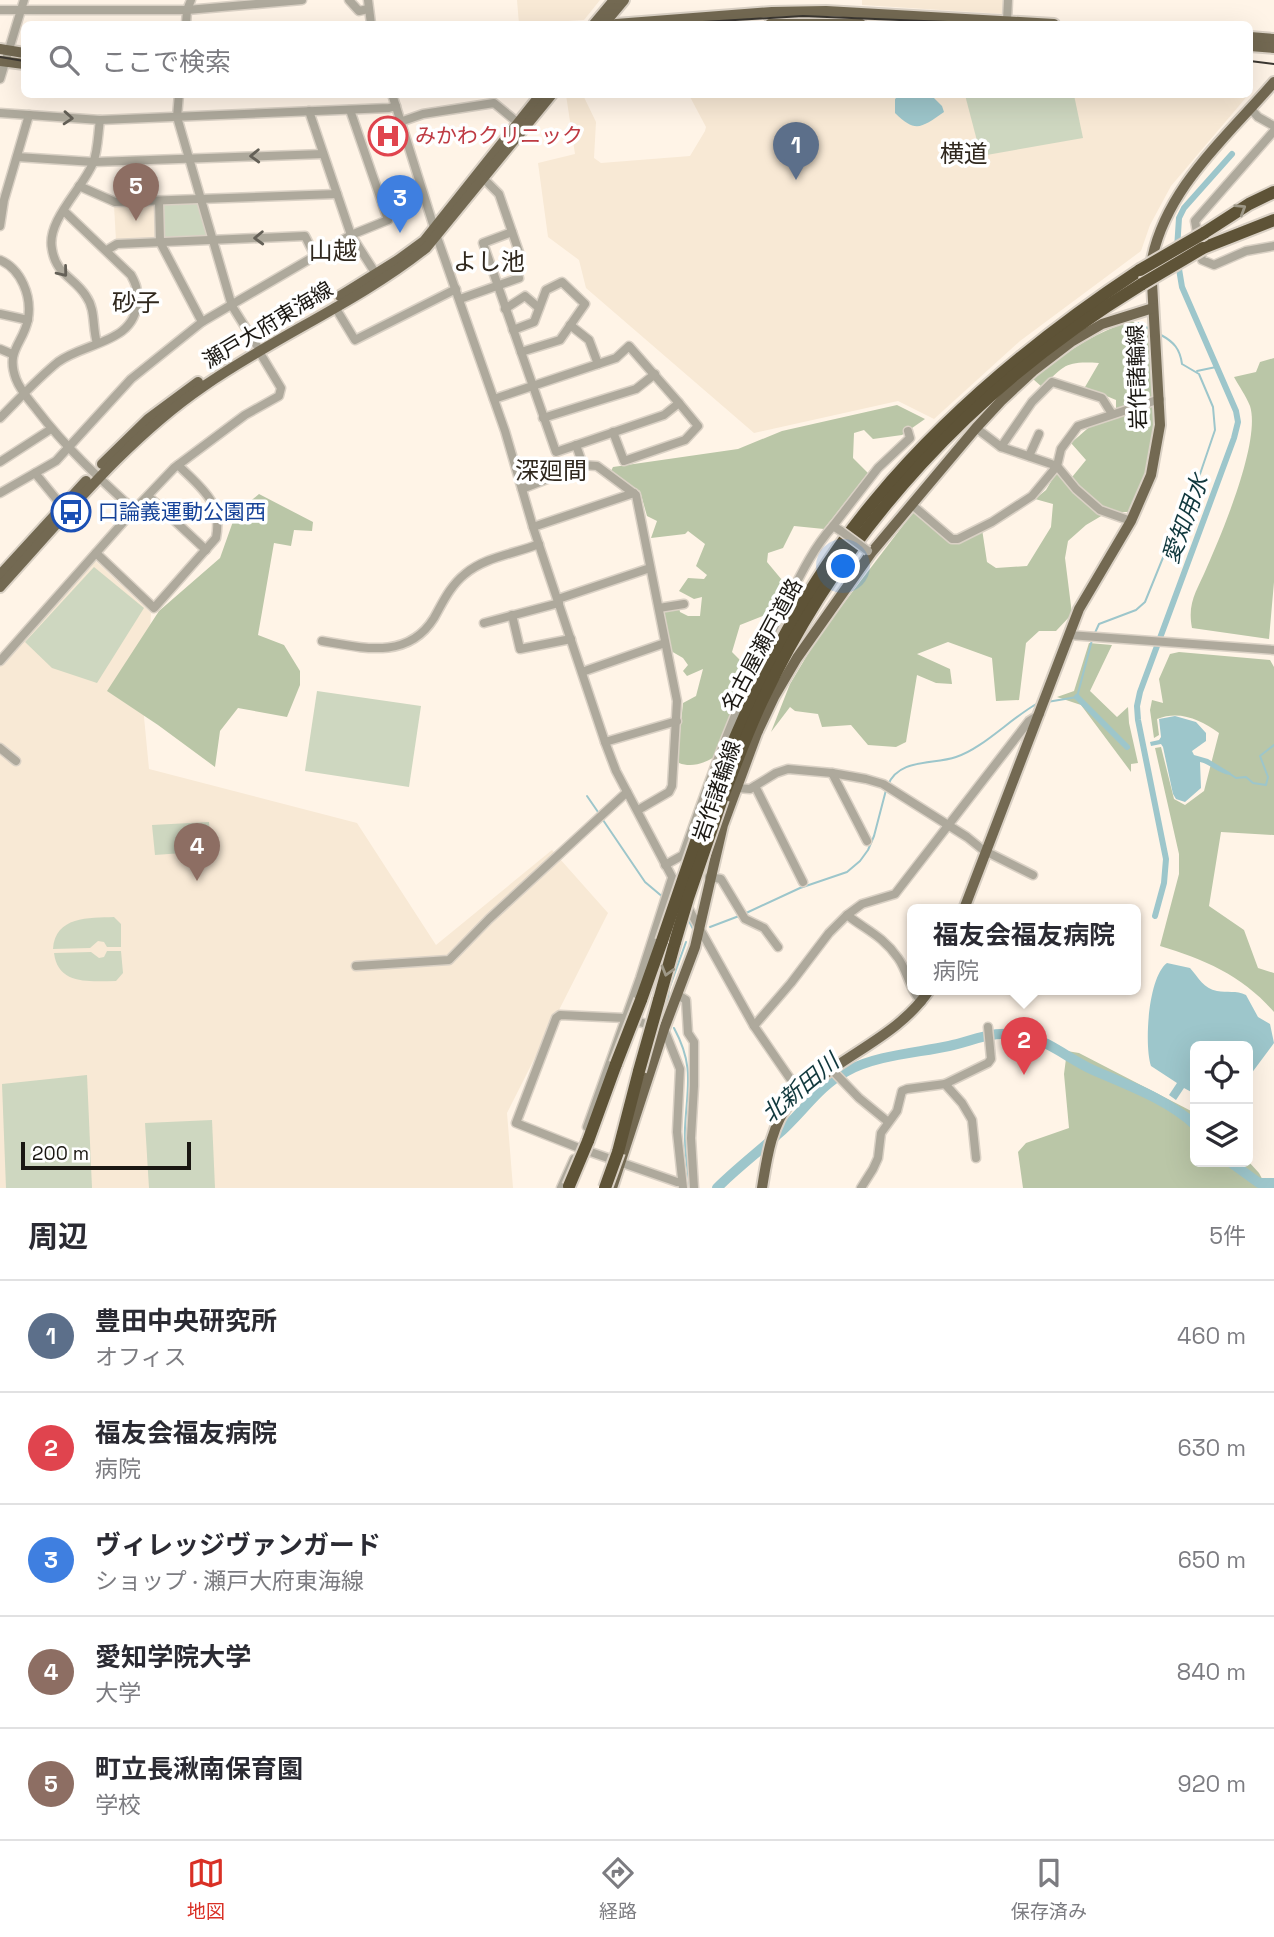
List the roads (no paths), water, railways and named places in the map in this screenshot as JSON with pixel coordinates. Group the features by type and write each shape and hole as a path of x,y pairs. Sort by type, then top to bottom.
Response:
{"highway":[{"path":"1210,235 1249,204 1274,192"},
{"path":"1210,235 1274,220"},
{"name":"名古屋瀬戸道路","path":"717,797 762,701 801,627 837,569 883,507 957,426 994,392 1076,326 1203,248 1210,235"},
{"name":"名古屋瀬戸道路","path":"567,1188 641,1000 688,898 717,797 753,697 792,623 829,564 874,500 912,457 987,385 1069,318 1140,270 1210,235"},
{"name":"名古屋瀬戸道路","path":"605,1188 619,1157 659,1000 669,941"}],"main road":[{"path":"596,21 614,0"},
{"path":"606,21 624,0"},
{"path":"655,21 772,12 854,12 1007,21"},
{"path":"1253,37 1274,39"},
{"path":"1253,46 1274,48"},
{"path":"3,56 21,53"},
{"path":"3,56 21,63"},
{"name":"岩作諸輪線","path":"966,904 1079,609 1142,502 1155,463 1160,399 1153,308 1152,265 1155,242 1178,196 1199,167 1274,82"},
{"name":"瀬戸大府東海線","path":"258,349 376,274 435,232 538,98"},
{"name":"瀬戸大府東海線","path":"0,587 97,475 116,448 172,400 202,379 335,307 403,266 485,179 549,98"},
{"name":"岩作諸輪線","path":"612,1188 619,1157 700,928 709,877 723,825 774,697 797,658 870,552 976,428 1033,371 1071,342 1102,324 1153,308"},
{"name":"瀬戸大府東海線","path":"0,575 62,506 97,475"},
{"path":"762,1188 771,1138 790,1103 800,1093 836,1074 900,1024 926,995"}],"street":[{"path":"0,79 3,56 24,0"},
{"path":"70,9 74,0"},
{"path":"186,21 191,0"},
{"path":"0,10 187,10 302,0"},
{"path":"349,0 359,11 368,4"},
{"path":"770,0 772,12"},
{"path":"1007,21 1008,0"},
{"path":"0,661 134,510 178,465 246,415 279,396 281,388 232,306 177,117 179,98"},
{"path":"393,98 435,232 494,399 533,527 605,742 627,792 665,865 754,1026 800,1093"},
{"path":"400,122 423,114 494,103 517,122"},
{"path":"0,113 100,120 396,106"},
{"path":"1251,109 1258,117 1274,126"},
{"path":"1,490 56,461 131,379 202,322 351,235 388,220 350,110"},
{"path":"309,111 351,235 376,274"},
{"path":"0,226 4,200 29,115"},
{"path":"97,343 92,306 85,294 58,268 52,252 52,233 94,162 100,120"},
{"path":"1274,131 1195,221 1202,260 1214,265 1246,251 1274,246"},
{"path":"17,157 94,162 323,154"},
{"path":"460,299 519,278 515,262 519,252 499,194 485,179"},
{"path":"79,186 114,202 337,194"},
{"path":"159,201 160,242 202,322"},
{"path":"0,418 59,362 79,349 119,335 127,328 137,307 136,284 131,275 64,211"},
{"path":"512,232 483,243 556,452 664,415 679,403"},
{"path":"107,250 117,244 305,236 315,256"},
{"path":"0,260 9,264 21,278 27,293 28,320 12,354 16,380 67,448 134,510"},
{"path":"513,330 534,322 546,290 562,282 585,304 560,340 521,352"},
{"path":"335,307 355,340 456,289"},
{"path":"505,309 525,296 539,308"},
{"path":"0,314 28,320"},
{"path":"570,325 589,340 598,364"},
{"path":"494,399 617,358 629,346 698,426 685,440 624,461 613,432"},
{"path":"0,349 12,354"},
{"path":"543,418 636,389 655,374"},
{"path":"1001,447 1016,422 1052,382 1102,398 1112,414"},
{"path":"911,505 955,539 992,522 1032,496 1057,466 1061,449 1079,426 1160,399"},
{"path":"976,428 1001,447 1057,466 1076,489 1100,510 1131,522"},
{"path":"0,462 51,429"},
{"path":"665,865 683,855 764,647 802,571 819,542 837,528 878,468 911,438 908,431"},
{"path":"1029,456 1039,434"},
{"path":"576,445 583,465"},
{"path":"96,553 154,608 216,538 219,526 214,502 178,465"},
{"path":"522,489 583,465 597,466 635,493 677,701 673,786 669,792 638,810"},
{"path":"35,473 62,506"},
{"path":"533,527 635,493"},
{"path":"148,496 206,550"},
{"path":"837,528 870,552"},
{"path":"322,641 372,649 389,649 409,642 432,620 447,593 463,575 481,563 539,544"},
{"path":"484,623 558,601 650,568"},
{"path":"659,608 684,604"},
{"path":"512,614 520,649 571,639"},
{"path":"1069,635 1274,650"},
{"path":"582,672 665,643"},
{"path":"754,1026 829,933 847,915 862,904 895,894 1044,706"},
{"path":"605,742 677,721"},
{"path":"0,748 16,761"},
{"path":"737,788 748,790 788,769 832,773 883,784 987,852 1033,875"},
{"path":"832,773 867,841"},
{"path":"755,786 803,881"},
{"path":"356,966 449,960 489,919 627,792"},
{"path":"709,877 721,878 742,915 764,928 778,947"},
{"path":"584,1145 672,878"},
{"path":"847,915 868,928 895,954 907,981"},
{"path":"678,995 686,1000 688,1033 694,1042 691,1138 694,1188"},
{"path":"917,995 922,1002"},
{"path":"560,1015 625,1018 664,1029 680,1069 677,1132 682,1185 619,1157 516,1123 556,1018 560,1015"},
{"path":"861,1188 878,1158 881,1133 887,1121 897,1111 902,1091 906,1088 945,1084 990,1062 989,1032"},
{"path":"836,1074 887,1121"},
{"path":"945,1084 962,1103 972,1120 976,1158"}],"water":[{"path":"934,98 944,112 924,124 914,126 895,113 895,99"},
{"path":"1175,716 1196,722 1206,733 1206,741 1192,751 1194,755 1208,759 1231,773 1226,774 1200,762 1201,788 1185,802 1176,799 1173,794 1163,747 1161,744 1151,746 1150,742 1161,737 1159,719"},
{"path":"1167,963 1190,968 1212,990 1246,995 1258,1017 1270,1024 1274,1043 1253,1071 1253,1041 1190,1041 1190,1091 1184,1088 1176,1100 1169,1095 1177,1083 1151,1066 1148,1043 1149,1012 1161,971"}],"waterway":[{"name":"愛知用水","path":"1177,249 1179,218 1184,208 1232,154"},
{"name":"愛知用水","path":"1155,916 1164,883 1166,859 1137,706 1238,422 1236,411 1182,287 1178,263"},
{"path":"1138,323 1150,329"},
{"path":"1094,635 1099,624 1136,610 1145,602 1188,496 1199,477 1215,430 1213,407 1199,374 1182,364 1176,346 1161,335"},
{"path":"1197,371 1216,367"},
{"path":"1047,702 1077,697 1092,640"},
{"path":"1077,697 1127,747"},
{"path":"888,785 893,776 908,766 966,753 1038,703"},
{"path":"1230,774 1266,785 1268,777 1260,756 1274,745"},
{"path":"744,914 800,888 847,872 860,861 874,836 886,790"},
{"path":"587,796 598,812"},
{"path":"603,820 645,882 664,898"},
{"path":"710,927 739,916"},
{"path":"688,919 693,929"},
{"path":"667,1007 669,989 686,942"},
{"path":"674,1028 687,1066 685,1143 690,1188"},
{"name":"北新田川","path":"717,1188 786,1127 818,1093 847,1071 884,1058 996,1034 1016,1034 1044,1042 1085,1066 1159,1100 1190,1121"},
{"name":"北新田川","path":"1237,1167 1259,1183 1274,1183"}],"tram line":[{"path":"720,21 803,16 924,21"},
{"path":"0,57 21,60"},
{"path":"1253,61 1274,64"}],"place":[{"name":"みかわクリニック","path":"388,136"},
{"name":"豊田中央研究所","path":"796,180"},
{"name":"町立長湫南保育園","path":"136,221"},
{"name":"ヴィレッジヴァンガード","path":"400,233"},
{"name":"口論義運動公園西","path":"71,512"},
{"name":"愛知学院大学","path":"197,881"},
{"name":"福友会福友病院","path":"1024,1075"}],"district":[{"name":"横道","path":"964,154"},
{"name":"山越","path":"333,251"},
{"name":"よし池","path":"489,262"},
{"name":"砂子","path":"136,303"},
{"name":"深廻間","path":"551,471"}]}
